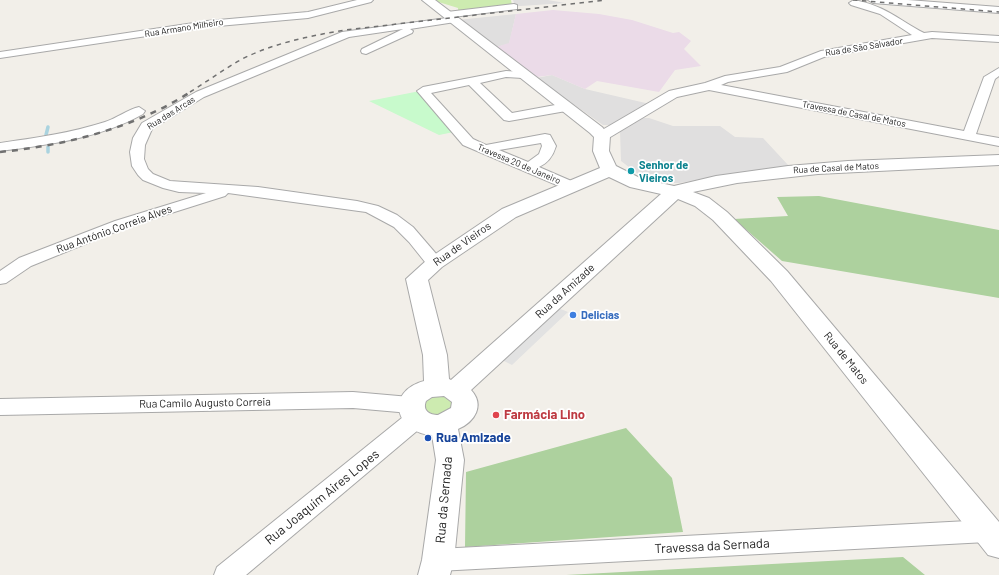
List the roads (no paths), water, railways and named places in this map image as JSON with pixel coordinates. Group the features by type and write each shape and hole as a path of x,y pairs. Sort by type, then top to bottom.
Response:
{"street":[{"name":"Rua Armano Milheiro","path":"0,55 62,47 206,24 308,15 368,0"},
{"path":"428,0 602,136 601,151 605,163 610,170 636,183 675,192"},
{"path":"874,0 999,10"},
{"path":"854,3 876,8 890,15 911,32 921,36"},
{"name":"Rua das Arcas","path":"435,263 399,221 372,209 285,194 233,188 167,186 148,177 139,166 136,151 141,134 147,126 164,115 206,92 237,78 306,53 346,34 418,24 450,17 514,7"},
{"path":"366,51 418,27 418,24"},
{"path":"357,42 378,32 377,30"},
{"path":"313,39 346,34"},
{"name":"Rua de São Salvador","path":"602,136 673,94 709,86 725,79 783,70 821,54 921,36 954,35 999,39"},
{"path":"969,136 990,77 999,71"},
{"name":"Travessa 20 de Janeiro","path":"523,75 506,74 424,91 468,142 571,186"},
{"path":"472,81 509,117 566,107"},
{"name":"Travessa de Casal de Matos","path":"709,86 999,142"},
{"path":"0,147 50,139 85,130 131,117 139,111"},
{"path":"484,149 545,138 549,146 547,153 540,162 534,164"},
{"name":"Rua de Casal de Matos","path":"675,192 710,182 805,168 999,160"},
{"name":"Rua de Vieiros","path":"446,388 435,355 417,279 435,263 509,213 610,170"},
{"name":"Rua António Correia Alves","path":"0,279 25,262 122,224 233,188"},
{"name":"Rua da Amizade","path":"446,388 675,192"},
{"name":"Rua de Matos","path":"675,192 702,202 712,209 779,276 993,538"},
{"path":"446,388 465,400 464,412 452,422 444,424 428,424 413,412 416,395 422,390 446,388"},
{"name":"Rua Camilo Augusto Correia","path":"0,407 353,400 413,412"},
{"name":"Rua Joaquim Aires Lopes","path":"227,575 413,412"},
{"name":"Rua da Sernada","path":"436,568 450,460 444,424"},
{"name":"Travessa da Sernada","path":"436,568 993,538"}],"waterway":[{"path":"46,135 48,127"},
{"path":"48,147 48,152"}],"railway":[{"path":"190,92 254,53 279,44 305,38 345,30 606,0"},
{"path":"853,0 999,12"},
{"path":"0,152 50,145 100,133 147,115 192,91"}],"place":[{"name":"Senhor de Vieiros","path":"631,171"},
{"name":"Delicias","path":"573,315"},
{"name":"Farmácia Lino","path":"496,415"},
{"name":"Rua Amizade","path":"428,438"}]}
